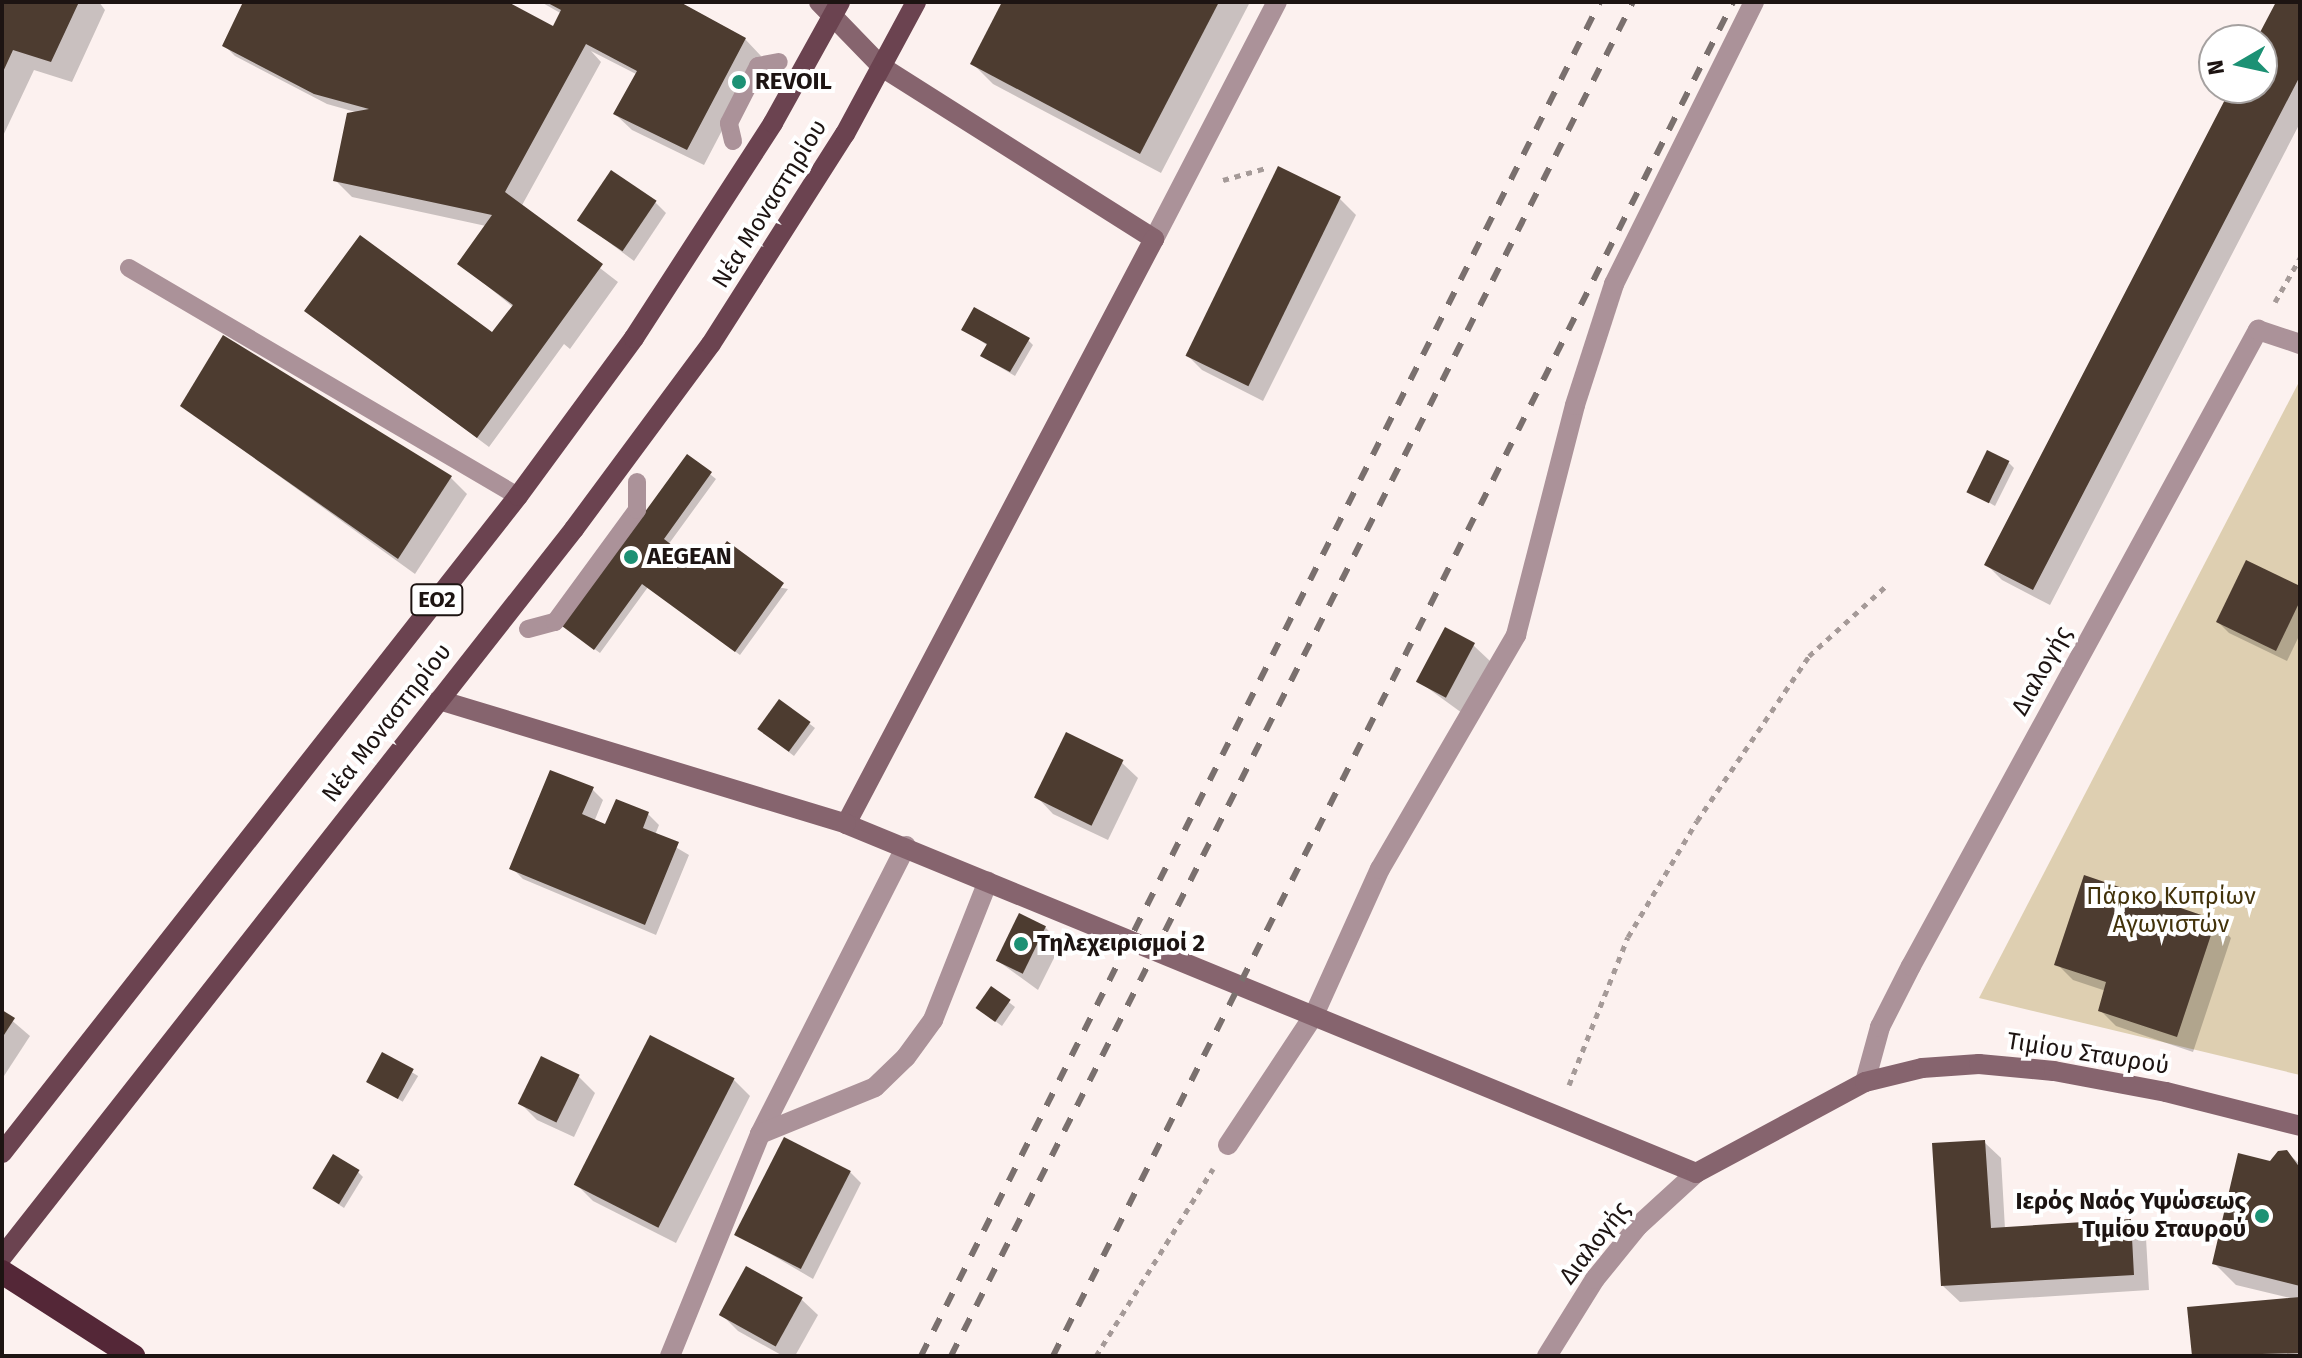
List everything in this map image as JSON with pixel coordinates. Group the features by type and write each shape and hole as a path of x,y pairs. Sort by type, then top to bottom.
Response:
{"highway":[{"path":"2,1272 133,1356"}],"main road":[{"name":"Νέα Μοναστηρίου","path":"2,1257 439,700 711,344 882,67 916,2"},
{"name":"Νέα Μοναστηρίου","path":"2,1153 518,496 634,338 773,123 830,7"}],"street":[{"path":"846,824 1277,2"},
{"path":"1228,1145 1314,1015 1380,869 1516,635 1575,405 1614,284 1754,2"},
{"path":"830,7 882,67 1154,239"},
{"path":"2258,330 2300,344"},
{"name":"Διαλογής","path":"1865,1082 1880,1027 1911,966 2258,330"},
{"path":"439,700 846,824 906,846 1696,1173"},
{"path":"670,1356 760,1134 906,846"},
{"path":"760,1134 875,1087 906,1057 933,1020 988,881"},
{"name":"Τιμίου Σταυρού","path":"1696,1173 1865,1082 1922,1068 1979,1064 2054,1071 2166,1092 2300,1126"},
{"name":"Διαλογής","path":"1547,1356 1595,1279 1629,1237 1696,1173"}],"lane":[{"path":"733,141 729,123 758,66 779,62"},
{"path":"129,268 518,496"},
{"path":"528,629 555,622 637,510 637,482"}],"path":[{"path":"2258,330 2300,258"},
{"path":"1557,1116 1628,937 1697,821 1809,656 1887,585"},
{"path":"1096,1356 1228,1145"}],"green space":[{"name":"Πάρκο Κυπρίων Αγωνιστών","path":"2300,380 2300,1075 1979,998"}],"building":[{"path":"2,2 79,2 51,62 13,50 2,74"},
{"path":"243,2 508,2 553,26 561,10 546,2 680,2 746,38 687,150 613,114 637,71 586,44 505,192 603,264 477,438 304,311 360,235 492,332 513,305 457,264 492,215 333,181 347,113 369,109 314,94 222,46"},
{"path":"1002,2 1219,2 1140,154 970,64"},
{"path":"2276,2 2300,2 2300,76 2033,590 1984,565 2223,104 2278,104 2278,24 2264,24"},
{"path":"1278,166 1341,197 1248,386 1186,356"},
{"path":"611,170 657,201 622,251 577,221"},
{"path":"974,307 1030,338 1010,372 980,356 987,344 961,330"},
{"path":"223,335 452,476 398,559 180,406"},
{"path":"1987,450 2009,461 1989,503 1966,492"},
{"path":"687,454 712,472 664,539 705,570 727,541 784,583 735,652 642,584 594,650 562,626"},
{"path":"2246,560 2300,586 2300,601 2276,651 2216,622"},
{"path":"1445,627 1475,643 1446,698 1416,682"},
{"path":"779,699 811,722 789,752 757,729"},
{"path":"1066,732 1124,760 1092,826 1034,798"},
{"path":"550,770 594,787 582,814 605,824 616,799 649,812 643,828 679,842 645,925 509,869"},
{"path":"2084,875 2216,920 2177,1037 2098,1011 2106,982 2054,965"},
{"name":"Τηλεχειρισμοί 2","path":"1019,913 1046,926 1023,974 996,961"},
{"path":"991,986 1011,1000 995,1022 976,1008"},
{"path":"2,1010 15,1018 2,1038"},
{"path":"650,1035 735,1078 658,1228 574,1185"},
{"path":"382,1052 414,1069 398,1099 366,1082"},
{"path":"541,1056 580,1075 556,1122 518,1104"},
{"path":"784,1137 851,1171 801,1269 734,1235"},
{"path":"1985,1140 1991,1228 2131,1219 2134,1275 1941,1286 1932,1143"},
{"name":"Ιερός Ναός Υψώσεως Τιμίου Σταυρού","path":"2287,1150 2300,1168 2300,1286 2212,1264 2238,1153 2270,1161 2278,1151"},
{"path":"333,1154 360,1170 339,1204 312,1188"},
{"path":"746,1266 803,1298 776,1346 719,1315"},
{"path":"2300,1297 2300,1353 2192,1356 2187,1307"}],"railway":[{"path":"921,1356 1600,2"},
{"path":"951,1356 1633,2"},
{"path":"1053,1356 1733,2"}],"place":[{"name":"REVOIL","path":"739,82"},
{"name":"AEGEAN","path":"631,557"},
{"name":"Τηλεχειρισμοί 2","path":"1021,944"},
{"name":"Ιερός Ναός Υψώσεως Τιμίου Σταυρού","path":"2262,1216"}]}
